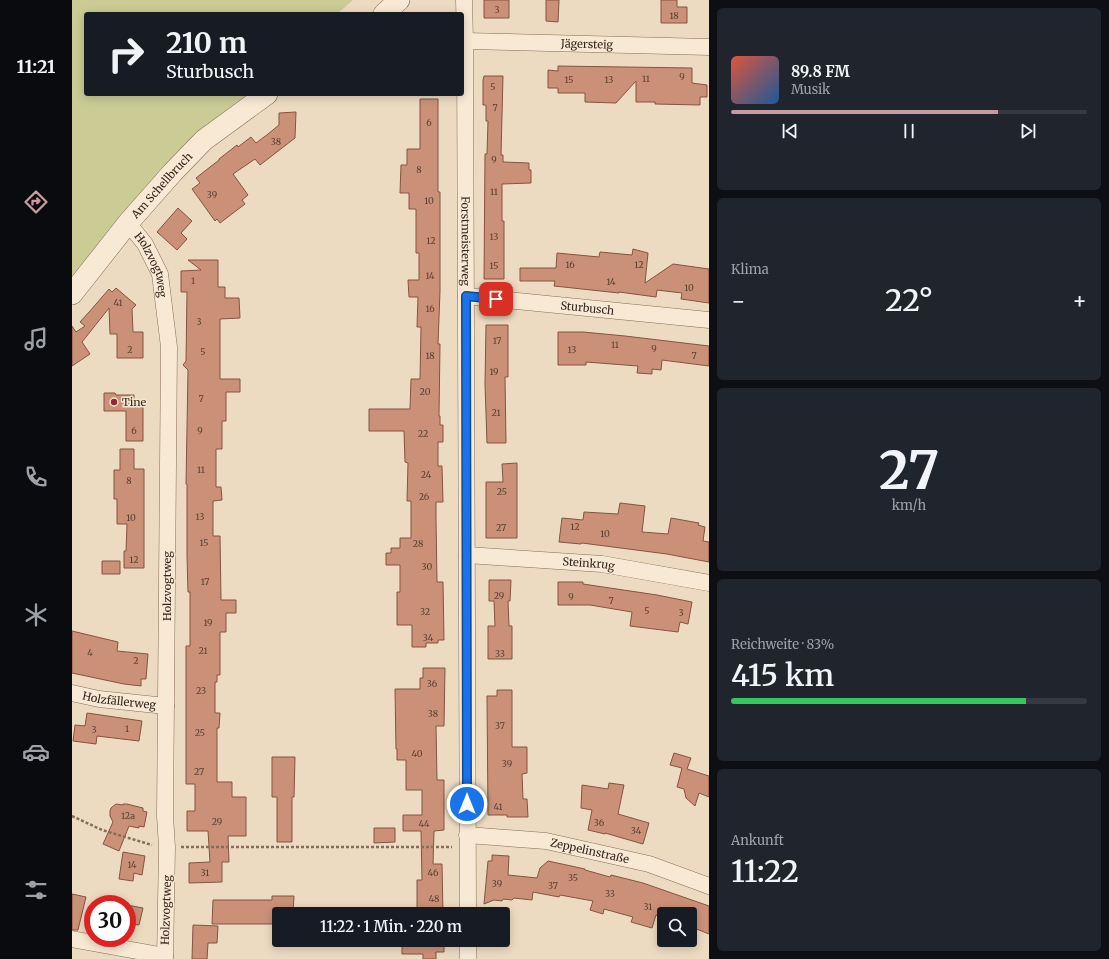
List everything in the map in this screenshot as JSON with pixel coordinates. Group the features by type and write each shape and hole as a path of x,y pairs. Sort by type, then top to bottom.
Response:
{"street":[{"path":"386,12 399,0"},
{"name":"Forstmeisterweg","path":"464,0 468,907"},
{"name":"Jägersteig","path":"465,41 709,47"},
{"name":"Am Schellbruch","path":"72,294 128,223 173,172 204,140 264,96"},
{"name":"Holzvogtweg","path":"128,223 145,244 160,274 169,347 165,816 167,848 164,958"},
{"name":"Sturbusch","path":"466,296 709,320"},
{"name":"Steinkrug","path":"467,556 602,564 709,582"},
{"name":"Holzfällerweg","path":"72,693 99,699 166,706"},
{"name":"Zeppelinstraße","path":"467,841 546,841 649,864 709,886"},
{"path":"72,939 164,958"},
{"path":"468,947 468,959"}],"path":[{"path":"72,816 102,830 167,848 467,841"}],"green space":[{"path":"72,0 353,0 339,12 84,12 84,96 249,96 125,212 72,276"}],"building":[{"path":"484,0 509,0 509,18 484,18"},
{"path":"546,0 559,0 558,22 546,21"},
{"path":"661,0 677,0 677,7 687,7 687,23 661,23"},
{"path":"558,66 692,68 692,83 707,85 707,97 700,97 700,105 636,102 636,81 616,103 585,102 585,93 558,93 558,88 548,88 548,70 558,71"},
{"path":"484,76 503,76 501,155 503,155 503,162 529,163 529,170 531,170 531,183 502,184 502,221 504,221 504,279 484,279 485,154 487,154 488,121 486,121 486,105 483,105"},
{"path":"420,99 438,99 438,192 440,192 440,291 438,344 440,344 439,416 440,425 443,425 443,442 438,442 438,466 442,466 443,502 436,502 436,519 437,582 443,582 444,640 438,640 438,643 426,643 426,647 412,647 412,625 397,625 397,592 400,592 400,565 386,565 386,553 391,553 391,548 400,548 400,538 411,538 411,501 407,501 408,463 405,462 404,431 369,431 369,409 410,409 411,379 420,379 421,327 417,327 418,297 409,297 408,280 419,280 419,253 416,253 416,209 409,209 409,193 400,193 401,165 407,165 407,149 420,149"},
{"path":"296,112 295,138 260,165 255,159 233,174 248,195 242,200 245,204 220,223 217,219 215,221 192,189 200,183 196,178 237,145 238,147 251,137 256,143 268,134 279,125 279,113"},
{"path":"178,208 192,221 181,233 187,239 177,250 157,232"},
{"path":"633,249 648,253 645,283 673,264 709,269 709,303 681,299 682,293 657,290 656,297 554,286 555,281 520,281 520,268 556,268 557,253 599,257 600,252 632,255"},
{"path":"188,260 218,260 218,287 225,287 225,298 239,298 240,318 220,319 220,379 240,379 240,392 226,392 226,421 222,421 222,449 216,449 216,487 221,487 222,500 213,501 213,536 220,536 221,600 236,600 236,613 226,613 226,632 220,632 220,675 217,675 217,682 215,682 215,713 220,713 219,728 217,728 217,782 232,782 232,797 246,797 246,836 228,836 229,862 222,862 222,882 189,883 189,863 210,862 208,831 187,831 187,811 195,811 195,784 186,784 186,646 190,646 190,592 188,592 186,484 188,370 183,365 186,361 187,292 181,292 181,271 201,270"},
{"path":"116,288 136,305 132,309 133,332 143,332 143,358 117,358 117,334 110,334 109,308 82,342 90,354 72,366 72,326 76,332 85,326 80,322 109,289 112,292"},
{"path":"486,325 508,325 508,377 505,377 506,443 487,443 485,384"},
{"path":"558,332 583,332 709,346 709,366 662,360 661,370 652,369 652,374 637,373 638,366 586,362 586,365 558,365"},
{"path":"104,393 134,395 134,403 143,403 143,441 126,441 126,411 104,411"},
{"path":"120,449 134,449 134,469 144,469 144,568 124,568 127,524 117,524 117,499 114,499 114,470 120,470"},
{"path":"517,463 517,538 486,538 486,482 503,482 502,464"},
{"path":"620,503 645,506 642,532 668,534 671,518 699,523 698,525 705,527 703,541 709,542 709,562 667,554 582,543 559,542 562,518 583,520 584,512 618,514"},
{"path":"102,561 120,561 120,574 102,574"},
{"path":"489,580 511,580 510,601 508,601 509,626 512,626 512,659 488,659 488,626 495,626 494,601 489,601"},
{"path":"558,582 583,582 583,584 657,595 692,602 688,624 680,622 678,632 630,626 632,612 590,605 558,605"},
{"path":"72,631 118,642 117,651 148,654 146,679 141,679 141,686 72,673"},
{"path":"423,668 445,668 444,726 436,726 437,780 444,780 444,830 434,831 433,864 442,864 443,907 417,907 417,880 422,880 421,831 403,831 403,815 422,815 422,790 406,790 406,760 397,760 395,689 420,689 420,678 423,678"},
{"path":"497,690 512,690 512,747 527,747 527,773 522,774 523,799 527,799 528,817 488,815 487,696 497,696"},
{"path":"87,713 142,721 139,741 97,736 96,744 73,741 75,725 85,726"},
{"path":"674,753 691,758 687,769 709,776 709,797 699,793 695,806 686,798 684,789 677,787 682,768 670,765"},
{"path":"272,757 295,757 294,797 292,797 292,842 277,842 277,797 272,797"},
{"path":"609,783 624,785 618,814 649,823 643,844 605,833 588,830 592,810 581,808 582,785 608,789"},
{"path":"116,804 127,804 143,808 143,811 147,812 144,827 139,826 139,828 129,826 119,851 103,844 113,822 110,816 110,811"},
{"path":"374,828 395,828 395,842 374,843"},
{"path":"123,852 145,856 142,875 134,873 133,881 119,879"},
{"path":"492,855 509,856 508,875 537,878 540,868 548,861 585,869 610,877 611,875 643,883 709,906 709,934 697,929 697,907 657,907 657,916 652,928 631,922 633,917 604,909 603,914 590,910 593,901 560,895 559,897 533,892 532,900 514,898 512,900 503,899 502,901 494,900 484,904 488,861 492,861"},
{"path":"72,894 84,897 84,905 78,930 72,930"},
{"path":"272,896 294,896 293,907 272,907 272,924 212,924 213,900 272,900"},
{"path":"136,907 143,908 139,925 136,924"},
{"path":"193,925 218,926 217,943 208,943 207,959 192,959"},
{"path":"402,947 444,947 444,952 436,952 436,959 423,959 423,954 402,954"}],"place":[{"name":"Tine","path":"114,402"}],"route":[{"path":"467,804 466,296 496,299"}]}
